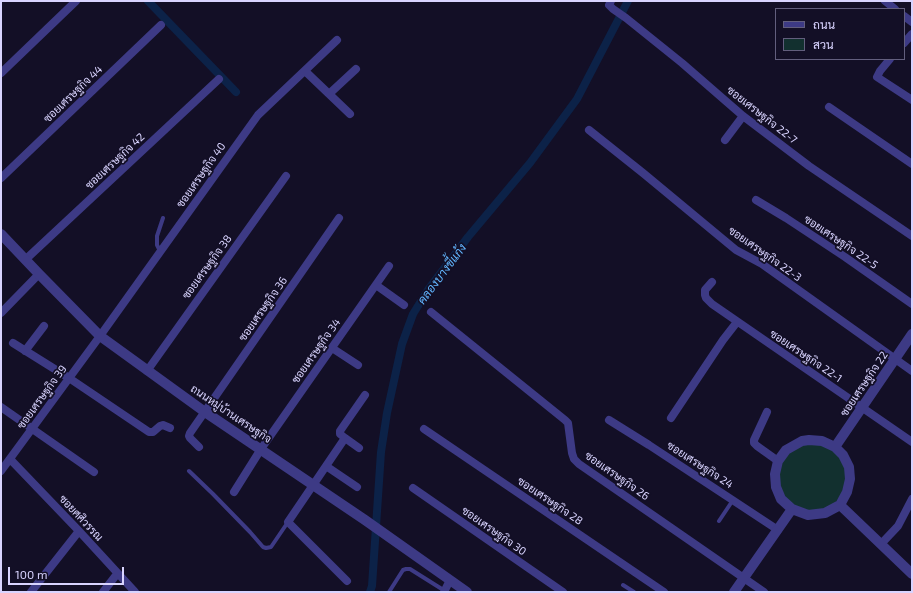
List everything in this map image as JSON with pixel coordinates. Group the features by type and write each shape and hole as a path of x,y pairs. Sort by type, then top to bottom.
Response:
{"street":[{"path":"1,73 76,1"},
{"path":"885,1 894,8"},
{"name":"ซอยเศรษฐกิจ 22-7","path":"609,4 682,63 744,116 809,166 912,236"},
{"name":"ซอยเศรษฐกิจ 44","path":"1,178 160,25"},
{"path":"905,42 912,34"},
{"name":"ซอยเศรษฐกิจ 40","path":"100,336 258,115 337,40"},
{"path":"888,60 877,77 912,100"},
{"path":"329,94 356,69"},
{"path":"305,71 350,114"},
{"name":"ซอยเศรษฐกิจ 42","path":"25,260 219,79"},
{"path":"829,107 912,164"},
{"path":"725,140 744,116"},
{"name":"ซอยเศรษฐกิจ 22-3","path":"589,130 644,173 736,250 762,264 912,371"},
{"name":"ซอยเศรษฐกิจ 38","path":"146,371 286,176"},
{"name":"ซอยเศรษฐกิจ 22-5","path":"756,200 845,257 912,304"},
{"name":"ซอยเศรษฐกิจ 36","path":"198,447 190,438 190,433 340,218"},
{"name":"ถนนหมู่บ้านเศรษฐกิจ","path":"1,234 100,336 146,371 313,484 467,592"},
{"name":"ซอยเศรษฐกิจ 34","path":"234,492 261,449 389,266"},
{"path":"2,310 39,274"},
{"name":"ซอยเศรษฐกิจ 22-1","path":"712,282 705,290 706,298 712,304 912,442"},
{"path":"376,285 404,305"},
{"name":"ซอยเศรษฐกิจ 26","path":"430,312 568,423 572,453 579,464 764,592"},
{"path":"671,418 723,340 737,322"},
{"path":"25,351 44,326"},
{"name":"ซอยเศรษฐกิจ 22","path":"835,447 912,334"},
{"name":"ซอยเศรษฐกิจ 39","path":"1,471 100,336"},
{"path":"13,343 69,378 149,432 153,432 163,425 170,428"},
{"path":"332,348 358,365"},
{"path":"359,448 340,434 340,431 365,395"},
{"path":"1,407 94,472"},
{"path":"766,412 754,443 778,461"},
{"name":"ซอยเศรษฐกิจ 24","path":"609,420 778,530"},
{"name":"ซอยเศรษฐกิจ 28","path":"424,429 664,592"},
{"path":"345,438 288,522 347,581"},
{"path":"802,441 822,441 835,447 843,455 849,466 850,479 847,492 840,505 826,513 808,515 792,509 781,499 776,487 775,474 778,461 786,450 802,441"},
{"name":"ซอยศศิวรรณ","path":"10,459 79,531 134,592"},
{"path":"326,466 358,487"},
{"name":"ซอยเศรษฐกิจ 30","path":"412,488 564,592"},
{"path":"881,544 898,526 912,499"},
{"path":"840,505 912,574"},
{"path":"734,592 792,509"},
{"path":"31,592 79,531"},
{"path":"103,592 117,574"},
{"path":"445,592 450,580"}],"lane":[{"path":"161,250 157,244 157,236 163,218"},
{"path":"189,470 234,515 263,547 271,547 288,522"},
{"path":"719,521 733,500"},
{"path":"390,592 403,570 410,569 445,592"},
{"path":"623,585 634,592"}],"green space":[{"path":"813,442 835,450 846,470 847,482 843,493 835,503 825,509 814,511 803,510 793,506 785,498 780,489 779,467 791,449"}],"waterway":[{"path":"148,1 236,92"},
{"name":"คลองบางขี้แก้ง","path":"370,592 372,586 381,452 387,413 402,344 413,314 428,290 468,237 530,163 577,99 628,1"}]}
